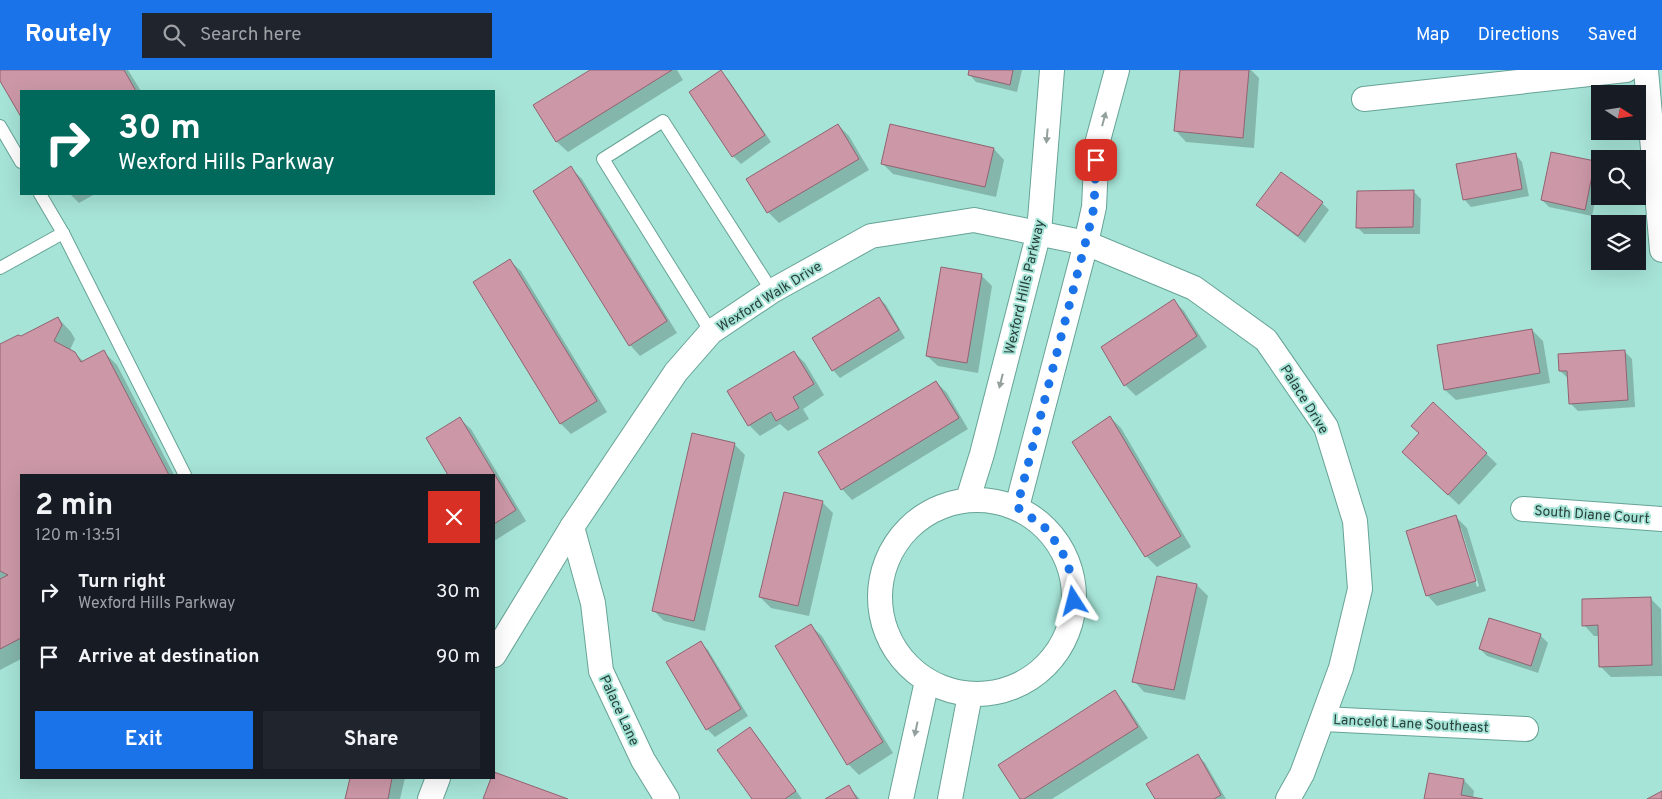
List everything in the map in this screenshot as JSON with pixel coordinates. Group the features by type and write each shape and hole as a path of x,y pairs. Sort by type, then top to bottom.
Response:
{"street":[{"name":"Wexford Hills Parkway","path":"968,499 982,454 1039,232 1052,70"},
{"path":"1017,507 1086,243 1094,207 1097,144 1117,70"},
{"path":"1364,99 1626,70"},
{"path":"1646,70 1662,250"},
{"name":"Wexford Walk Drive","path":"495,653 572,527 676,372 712,332 772,291 871,236 974,220 1086,243"},
{"name":"Palace Drive","path":"1086,243 1194,288 1266,340 1326,427 1355,521 1360,589 1341,668 1323,719"},
{"path":"968,499 993,500 1017,507 1048,530 1068,562 1074,601 1065,639 1042,670 1009,689 970,695 948,690 927,681 900,658 884,628 879,592 887,558 906,529 935,508 968,499"},
{"name":"South Diane Court","path":"1522,509 1662,519"},
{"name":"Palace Lane","path":"572,527 593,603 601,671 643,760 667,799"},
{"path":"901,799 927,681"},
{"path":"950,799 970,695"},
{"name":"Lancelot Lane Southeast","path":"1288,799 1302,774 1323,719 1526,728"},
{"path":"430,799 438,779"}],"lane":[{"path":"712,332 603,159 663,121 772,291"},
{"path":"0,126 20,160"},
{"path":"41,195 63,233 184,474"},
{"path":"0,268 63,233"}],"building":[{"path":"0,70 124,70 135,90 20,90 20,115 0,81"},
{"path":"590,70 672,70 556,142 533,105"},
{"path":"721,70 765,135 732,157 689,92"},
{"path":"969,70 1013,70 1010,85 968,75"},
{"path":"1180,70 1249,70 1243,138 1174,131"},
{"path":"838,124 859,159 767,213 746,179"},
{"path":"890,124 994,148 985,187 881,164"},
{"path":"1551,152 1591,160 1591,181 1585,210 1541,200"},
{"path":"1516,153 1522,189 1463,200 1456,164"},
{"path":"571,166 667,321 629,346 533,191"},
{"path":"1281,172 1323,202 1298,236 1256,205"},
{"path":"1414,190 1413,227 1356,228 1357,191"},
{"path":"510,259 597,401 560,424 473,282"},
{"path":"941,267 982,274 967,363 926,356"},
{"path":"879,297 899,330 832,371 812,338"},
{"path":"1174,299 1197,336 1124,386 1101,347"},
{"path":"58,317 62,325 54,341 75,352 81,362 104,350 168,474 20,474 20,639 0,649 0,579 8,575 0,571 0,344 18,335 21,336"},
{"path":"1532,329 1540,373 1444,390 1437,345"},
{"path":"1625,350 1628,400 1569,404 1567,371 1559,371 1558,354"},
{"path":"794,351 814,384 793,397 799,408 776,421 771,412 748,426 727,391"},
{"path":"936,381 959,418 841,490 818,452"},
{"path":"1433,402 1487,453 1448,495 1402,452 1419,433 1411,426"},
{"path":"1110,416 1181,536 1145,557 1072,442"},
{"path":"460,417 494,474 447,474 426,438"},
{"path":"692,433 735,443 694,621 652,611"},
{"path":"495,475 516,510 495,523"},
{"path":"784,492 823,501 798,606 759,597"},
{"path":"1456,515 1476,581 1426,596 1406,531"},
{"path":"1157,576 1197,584 1174,690 1132,682"},
{"path":"1651,597 1652,665 1599,667 1598,625 1582,626 1582,599"},
{"path":"1489,618 1541,634 1531,666 1479,649"},
{"path":"811,624 883,742 847,765 775,646"},
{"path":"701,641 741,709 706,730 666,662"},
{"path":"1115,690 1138,727 1024,799 1020,799 998,765"},
{"path":"750,727 796,791 785,799 752,799 717,750"},
{"path":"1198,754 1221,795 1214,799 1155,799 1146,784"},
{"path":"495,772 568,799 483,799 491,779 495,779"},
{"path":"1429,773 1464,779 1461,795 1483,799 1424,799"},
{"path":"350,779 392,779 388,799 345,799"},
{"path":"849,785 857,799 825,799"},
{"path":"1662,791 1662,799 1647,799"}],"route":[{"path":"1074,601 1068,562 1048,530 1017,507 1086,243 1094,207 1096,160"}]}
